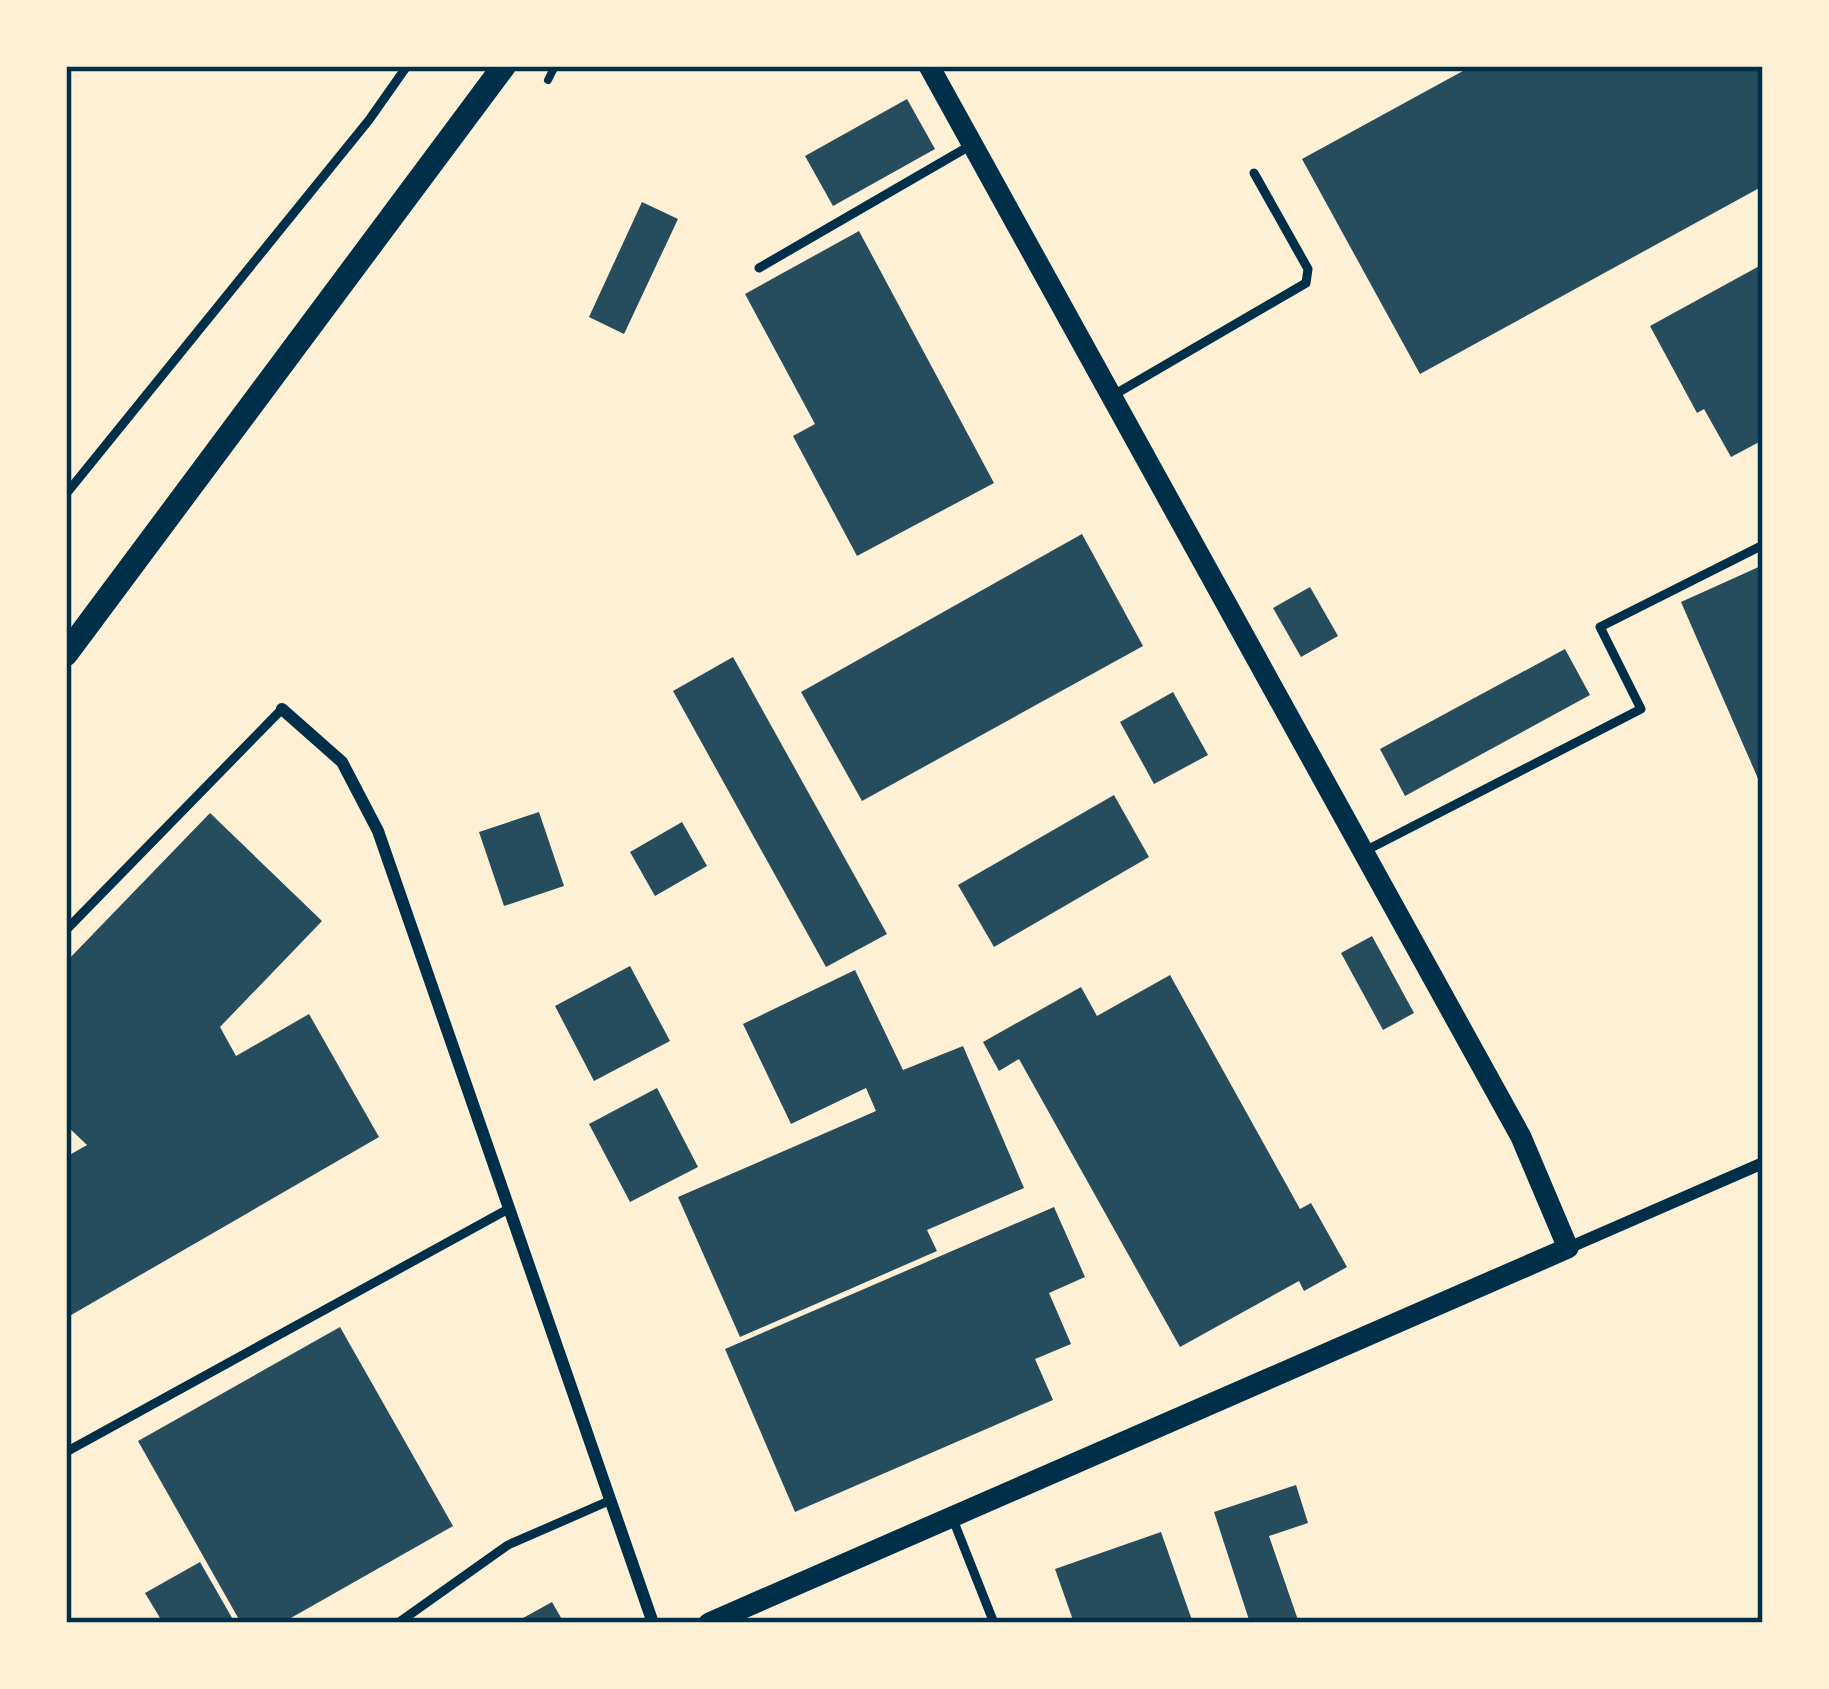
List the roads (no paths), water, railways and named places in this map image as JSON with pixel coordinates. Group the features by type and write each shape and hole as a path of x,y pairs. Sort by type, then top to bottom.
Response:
{"main road":[{"path":"461,116 490,66"},
{"path":"66,654 461,116 504,66"}],"street":[{"path":"929,66 1521,1137 1568,1248"},
{"path":"281,710 342,762 362,793 653,1623"},
{"path":"709,1623 1763,1163"}],"lane":[{"path":"66,494 369,120 407,66"},
{"path":"758,268 973,144"},
{"path":"1112,395 1306,284 1308,268 1254,173"},
{"path":"1364,851 1642,709 1600,627 1763,545"},
{"path":"66,929 281,710"},
{"path":"66,1452 510,1208"},
{"path":"398,1623 489,1555 611,1500"},
{"path":"952,1517 994,1623"}]}
